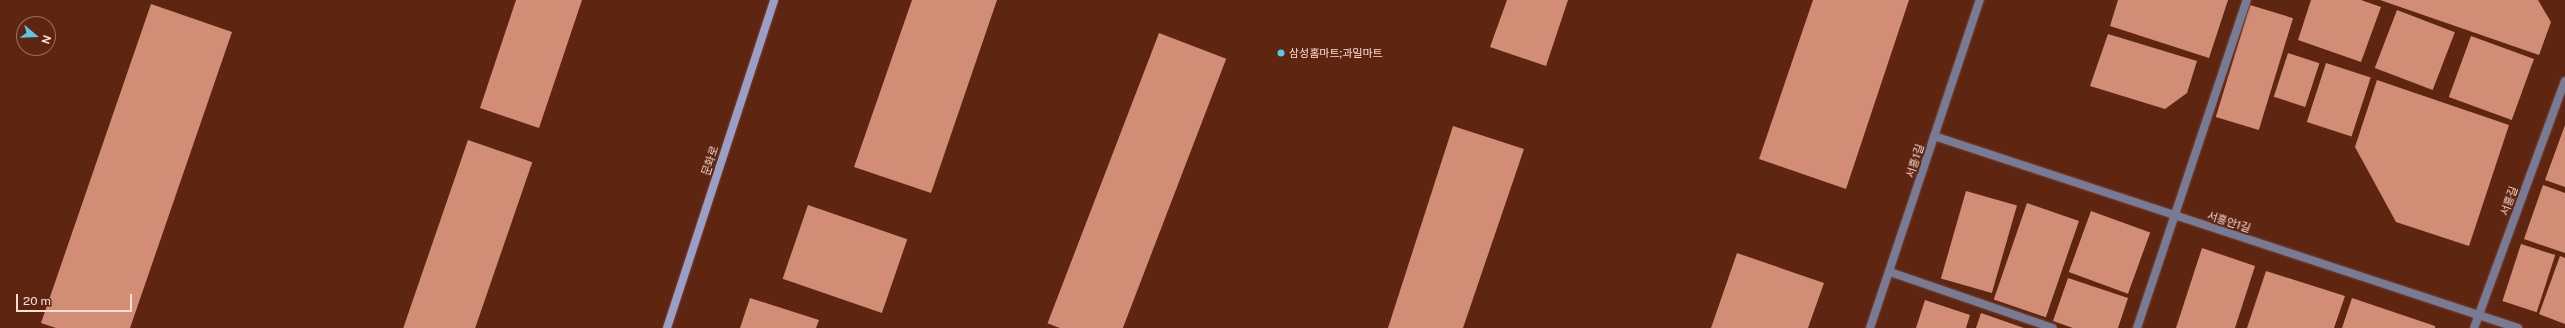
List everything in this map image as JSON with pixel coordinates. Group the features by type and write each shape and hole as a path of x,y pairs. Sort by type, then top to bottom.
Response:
{"street":[{"name":"문화로","path":"667,328 774,0"},
{"name":"서흥1길","path":"1870,328 1980,0"},
{"path":"2137,328 2176,216 2247,0"},
{"name":"서흥길","path":"2474,328 2565,81"},
{"name":"서흥안1길","path":"1934,136 2518,328"},
{"path":"1890,272 2053,328"}],"building":[{"path":"516,0 582,0 539,128 480,108"},
{"path":"912,0 997,0 931,193 854,167"},
{"path":"1507,0 1568,0 1546,66 1490,47"},
{"path":"1813,0 1909,0 1846,189 1759,159"},
{"path":"2118,0 2228,0 2209,58 2110,26"},
{"path":"2311,0 2361,0 2381,7 2361,62 2298,40"},
{"path":"2380,0 2538,0 2551,22 2539,55"},
{"path":"151,4 232,32 130,328 56,328 41,323"},
{"path":"2250,5 2293,18 2259,130 2216,117"},
{"path":"2397,10 2455,32 2433,90 2375,68"},
{"path":"1159,33 1226,59 1123,328 1060,328 1048,323"},
{"path":"2108,34 2197,61 2187,93 2165,109 2090,86"},
{"path":"2471,36 2534,59 2512,120 2449,97"},
{"path":"2288,53 2319,63 2305,107 2274,97"},
{"path":"2326,63 2371,78 2352,136 2307,122"},
{"path":"2377,80 2509,125 2469,246 2396,222 2355,147"},
{"path":"2565,125 2565,187 2545,180"},
{"path":"1453,126 1524,149 1463,328 1388,328"},
{"path":"468,140 532,162 475,328 403,328"},
{"path":"2543,185 2565,193 2565,253 2524,239"},
{"path":"1966,191 2017,206 1992,293 1941,278"},
{"path":"2027,203 2079,221 2046,317 1994,299"},
{"path":"808,205 907,239 882,313 783,279"},
{"path":"2091,211 2150,233 2128,294 2069,272"},
{"path":"2521,244 2555,255 2537,312 2502,301"},
{"path":"2202,248 2255,266 2235,328 2176,328"},
{"path":"1737,253 1824,283 1808,328 1711,328"},
{"path":"2560,256 2565,258 2565,324 2539,314"},
{"path":"2266,271 2345,296 2334,328 2247,328"},
{"path":"2068,278 2128,298 2118,328 2073,328 2053,321"},
{"path":"750,298 819,320 816,328 740,328"},
{"path":"2352,298 2435,326 2435,328 2342,328"},
{"path":"1925,300 1970,315 1966,328 1916,328"},
{"path":"1981,313 2024,328 1976,328"}],"place":[{"name":"삼성홈마트;과일마트","path":"1281,53"}]}
